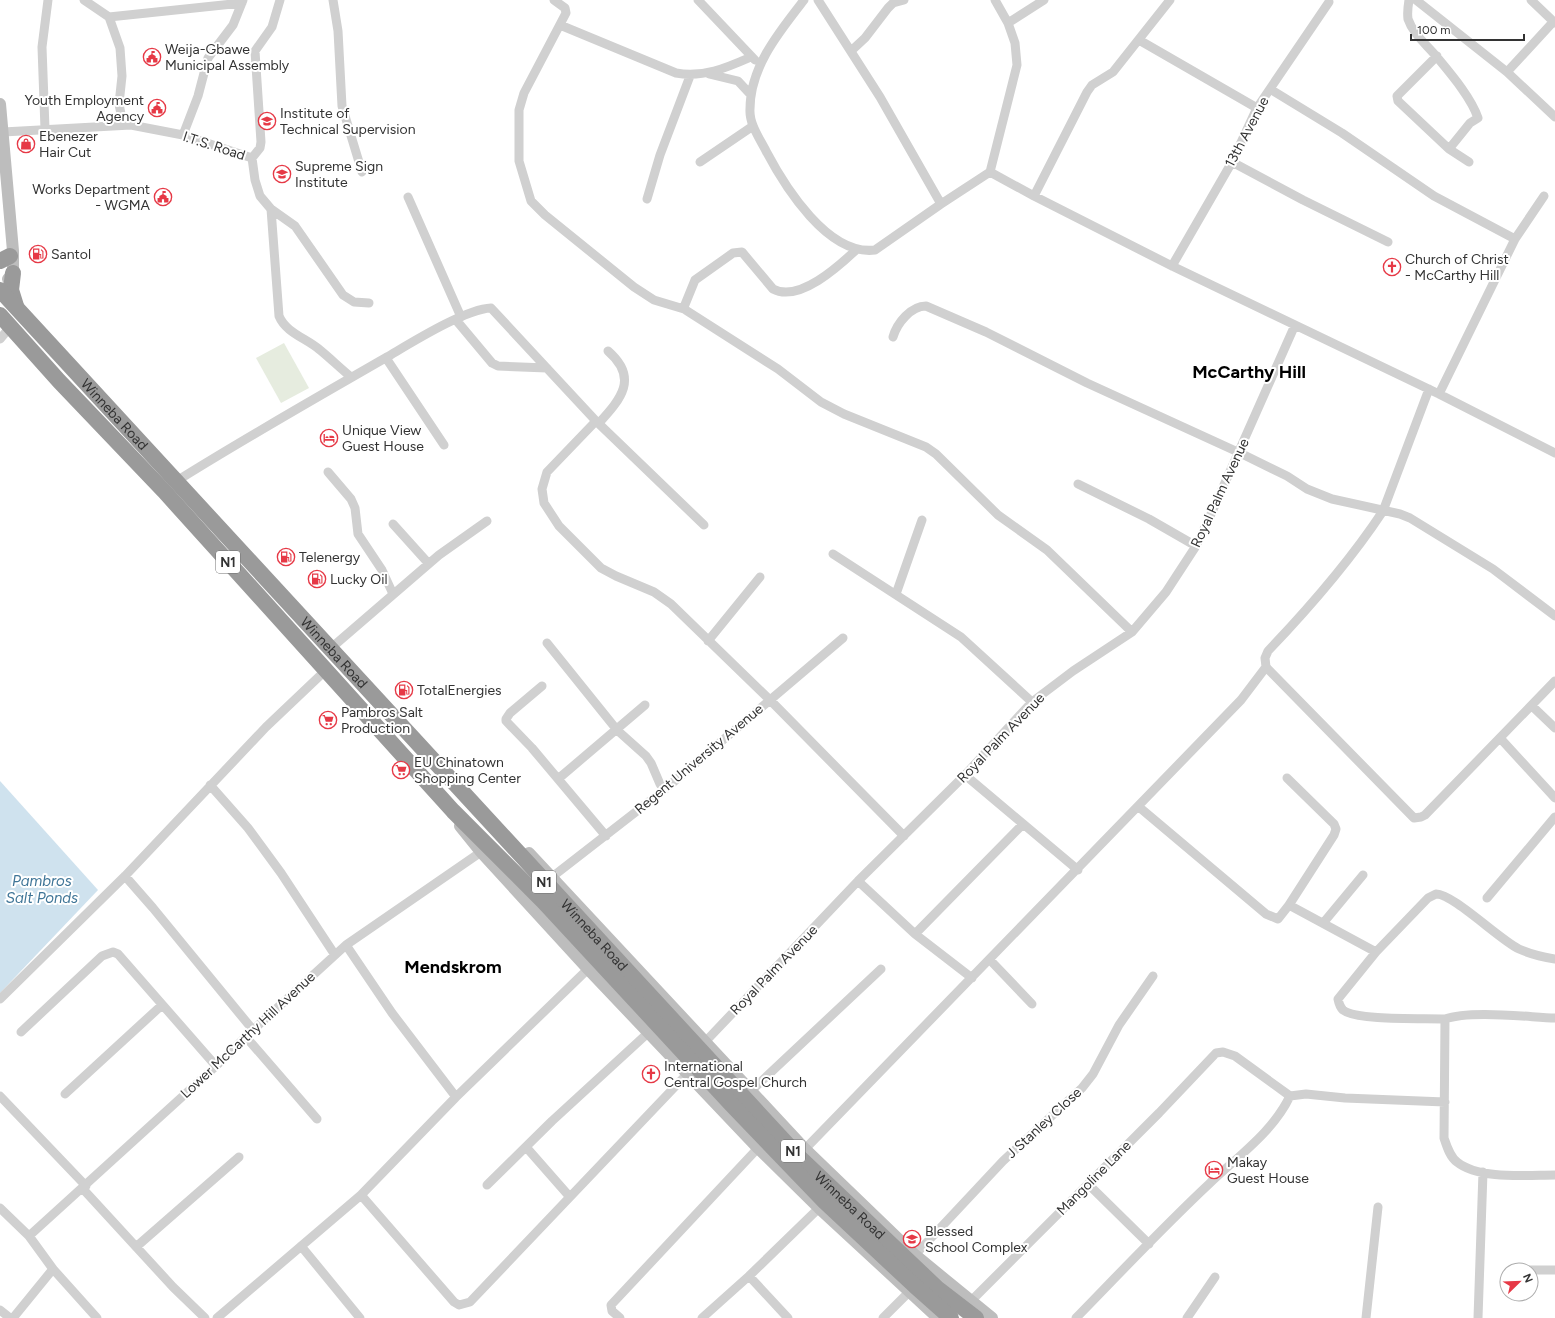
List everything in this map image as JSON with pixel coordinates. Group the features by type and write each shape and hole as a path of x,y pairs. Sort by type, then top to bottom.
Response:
{"highway":[{"path":"6,271 17,309"},
{"name":"Winneba Road","path":"0,288 17,309 175,482 268,579 464,795 868,1232 951,1318"},
{"name":"Winneba Road","path":"5,321 164,491 453,811 543,901 731,1104 825,1202 868,1232 976,1318"},
{"path":"258,595 260,585 268,579"}],"street":[{"path":"45,129 42,47 48,0"},
{"path":"84,0 109,17 120,48 122,76 119,104 123,124"},
{"path":"252,158 260,148 261,142 255,51 272,27 280,0"},
{"path":"333,0 338,31 342,106 362,172"},
{"path":"554,0 565,8 566,13 551,38 524,93 519,110 517,129 519,162 531,201 545,215 634,287 654,300 684,309 778,369 820,402 844,414 926,447 936,454 998,515 1047,550 1132,632"},
{"path":"698,0 752,58 760,63"},
{"path":"804,0 786,23 760,63 751,95 750,111 753,126 782,181 804,210 829,234 857,249 864,251 875,250 990,172 1017,65 1015,43 1008,23 995,0"},
{"path":"818,0 851,51 941,204"},
{"path":"851,51 865,38 893,3 904,0"},
{"path":"1008,23 1044,0"},
{"path":"1034,196 1087,92 1092,85 1113,72 1170,0"},
{"path":"1409,0 1409,20 1416,34 1437,56 1474,107 1478,118 1470,123 1449,149"},
{"path":"1416,0 1507,72 1555,117"},
{"path":"1507,72 1554,23 1531,0"},
{"path":"109,17 243,2 233,25 208,58 198,96 184,135"},
{"name":"13th Avenue","path":"1172,266 1232,162 1258,108 1330,2"},
{"path":"560,25 676,74 690,76 707,74 752,58"},
{"path":"1139,40 1258,108"},
{"path":"1437,56 1397,96 1398,101 1449,149 1469,162"},
{"path":"707,74 738,81 751,95"},
{"path":"648,199 660,155 690,76"},
{"path":"1270,89 1342,133 1434,196 1515,239"},
{"path":"0,104 3,132 7,256 6,271 0,288"},
{"name":"I.T.S. Road","path":"3,132 123,124 144,126 184,135 252,158 257,188 260,196 272,210 295,226 343,295 354,302 369,303"},
{"path":"700,162 753,126"},
{"path":"1232,162 1388,242"},
{"path":"990,172 1172,266 1429,389 1555,453"},
{"path":"1439,394 1515,239 1544,196"},
{"path":"408,197 458,319 492,363 498,366 547,368"},
{"path":"272,210 279,316 286,328 320,350 351,378"},
{"path":"684,309 694,280 733,253 742,252 773,289 780,293 788,293 814,283 837,267 857,249"},
{"path":"893,337 898,326 913,310 920,306 926,306 986,332 1087,383 1240,453 1287,476 1307,489 1332,498 1400,514 1410,518 1493,569 1555,616"},
{"path":"175,482 231,446 386,358 458,319 484,308 491,308 597,422 704,525"},
{"path":"0,339 5,321"},
{"name":"Royal Palm Avenue","path":"704,1042 858,881 965,775 1032,702 1073,671 1132,632 1166,592 1196,546 1240,453 1295,325"},
{"path":"608,351 621,365 626,380 620,398 547,472 542,489 544,503 559,526 601,568 654,592 671,604 770,700 904,836"},
{"path":"386,358 444,445"},
{"path":"1429,389 1383,511 1371,529 1307,610 1268,651 1265,658 1266,667 1414,818 1421,818 1555,681"},
{"path":"328,472 351,499 358,534 382,570 393,594"},
{"path":"1078,484 1149,519 1196,546"},
{"path":"896,594 922,520"},
{"path":"330,649 429,564 487,521"},
{"path":"393,524 429,564"},
{"path":"833,554 961,637 1032,702"},
{"path":"708,641 760,577"},
{"name":"Regent University Avenue","path":"552,877 664,790 843,638"},
{"path":"547,643 617,730 646,756 664,790"},
{"path":"805,1149 1139,807 1241,700 1266,667"},
{"path":"0,999 125,876 210,785 326,670"},
{"path":"542,686 506,718 606,836"},
{"path":"558,778 646,705"},
{"path":"1532,706 1555,728"},
{"path":"1500,738 1555,798"},
{"path":"965,775 1078,870"},
{"path":"1139,807 1266,914 1278,919 1289,905 1334,835 1336,829 1334,824 1287,778"},
{"path":"210,785 248,828 276,866 335,955"},
{"path":"464,795 491,813 805,1149 868,1232 909,1292 938,1318"},
{"path":"453,811 462,829 481,852 588,969 758,1148 819,1208 915,1255 970,1302 992,1318"},
{"path":"1487,898 1555,817"},
{"path":"915,934 1023,824"},
{"name":"Lower McCarthy Hill Avenue","path":"29,1236 216,1066 346,945 481,852"},
{"path":"1324,922 1363,875"},
{"path":"125,876 253,1030"},
{"path":"858,881 915,934 972,978"},
{"path":"1555,959 1519,949 1501,937 1473,914 1442,895 1436,894 1428,898 1376,952 1338,999 1339,1005 1344,1011 1373,1016 1445,1019 1453,1016 1492,1015 1555,1018"},
{"path":"1289,905 1324,922 1376,952"},
{"path":"346,945 392,1013 456,1097"},
{"path":"21,1032 102,956 113,952 118,954 216,1066"},
{"path":"990,960 1032,1004"},
{"path":"217,1318 361,1195 456,1097 588,969"},
{"path":"751,1091 881,969"},
{"name":"J Stanley Close","path":"915,1255 1003,1161 1082,1088 1093,1074 1119,1025 1153,976"},
{"path":"65,1094 162,1005"},
{"path":"1445,1019 1444,1138 1450,1152 1457,1162 1468,1169 1497,1175 1555,1175"},
{"path":"487,1185 649,1032"},
{"path":"246,1037 317,1119"},
{"name":"Mangoline Lane","path":"970,1302 1216,1053 1223,1052 1235,1056 1290,1096"},
{"path":"361,1195 447,1294 459,1305 470,1302 569,1196 688,1073"},
{"path":"1076,1318 1208,1185 1274,1122 1283,1110 1290,1096 1306,1094 1352,1098 1445,1102"},
{"path":"0,1096 84,1187 136,1247 173,1287 205,1318"},
{"path":"526,1147 569,1196"},
{"path":"620,1318 612,1311 612,1305 758,1148"},
{"path":"136,1247 239,1157"},
{"path":"1478,1318 1483,1172"},
{"path":"1088,1184 1149,1244"},
{"path":"1366,1318 1378,1207"},
{"path":"0,1208 29,1236 54,1269 97,1318"},
{"path":"702,1318 749,1276 819,1208"},
{"path":"301,1246 360,1318"},
{"path":"0,1310 11,1318 54,1269"},
{"path":"1539,1270 1555,1270"},
{"path":"749,1276 788,1318"},
{"path":"1187,1318 1215,1277"},
{"path":"883,1318 909,1292"}],"shaded area":[{"path":"284,343 309,388 281,403 256,358"}],"water":[{"name":"Pambros Salt Ponds","path":"0,781 98,890 0,993"}],"place":[{"name":"Weija-Gbawe Municipal Assembly","path":"152,57"},
{"name":"Youth Employment Agency","path":"157,108"},
{"name":"Institute of Technical Supervision","path":"267,121"},
{"name":"Ebenezer Hair Cut","path":"26,144"},
{"name":"Supreme Sign Institute","path":"282,174"},
{"name":"Works Department - WGMA","path":"163,197"},
{"name":"Santol","path":"38,254"},
{"name":"Church of Christ - McCarthy Hill","path":"1392,267"},
{"name":"Unique View Guest House","path":"329,438"},
{"name":"Telenergy","path":"286,557"},
{"name":"Lucky Oil","path":"317,579"},
{"name":"TotalEnergies","path":"404,690"},
{"name":"Pambros Salt Production","path":"328,720"},
{"name":"EU Chinatown Shopping Center","path":"401,770"},
{"name":"International Central Gospel Church","path":"651,1074"},
{"name":"Makay Guest House","path":"1214,1170"},
{"name":"Blessed School Complex","path":"912,1239"}],"district":[{"name":"McCarthy Hill","path":"1249,372"},
{"name":"Mendskrom","path":"453,967"}]}
